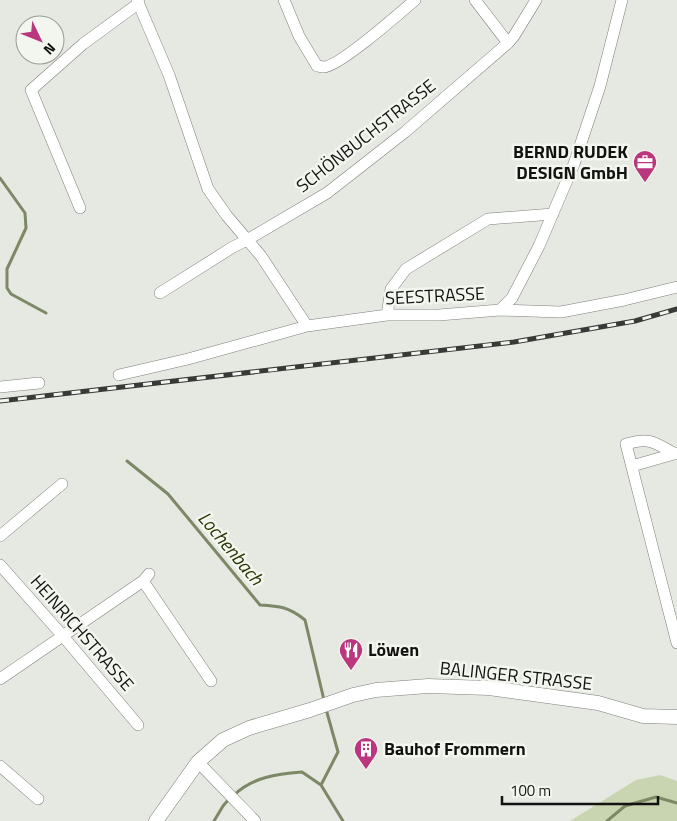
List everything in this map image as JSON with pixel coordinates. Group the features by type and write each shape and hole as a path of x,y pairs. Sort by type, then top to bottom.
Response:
{"main road":[{"name":"BALINGER STRASSE","path":"156,821 223,740 248,728 310,710 353,694 376,690 428,686 480,688 598,703 643,716 677,717"}],"street":[{"path":"284,0 299,36 317,66 326,67 381,30 415,0"},
{"path":"475,0 508,43"},
{"name":"SCHÖNBUCHSTRASSE","path":"160,293 232,247 327,193 405,132 508,43 536,0"},
{"name":"SEESTRASSE","path":"119,375 188,359 307,326 387,315 439,315 500,310 512,298 540,246 574,164 612,44 622,0"},
{"path":"80,208 31,90 83,44 138,2 169,75 208,189 226,216 261,256 307,326"},
{"path":"387,315 391,289 406,270 488,219 553,214"},
{"path":"500,310 561,312 624,300 677,286"},
{"path":"0,387 39,383"},
{"path":"676,453 653,441 641,440 626,444 677,643"},
{"path":"632,466 676,453"},
{"path":"0,536 62,484"},
{"name":"HEINRICHSTRASSE","path":"0,565 138,725"},
{"path":"0,679 146,578 210,681"},
{"path":"0,766 38,799"},
{"path":"202,766 255,821"}],"green space":[{"path":"660,775 677,781 677,821 570,821 636,780"}],"waterway":[{"name":"Lochenbach","path":"0,178 25,213 26,228 7,269 7,288 11,294 46,313"},
{"name":"Lochenbach","path":"127,461 168,494 260,605 284,608 305,620 324,700"},
{"name":"Lochenbach","path":"321,785 338,752 326,709"},
{"path":"234,795 257,780 275,775 302,772 321,785 343,821"},
{"path":"607,821 625,806 656,797 677,803"},
{"path":"214,821 229,799"}],"railway":[{"path":"0,401 514,342 635,321 677,309"}],"place":[{"name":"BERND RUDEK DESIGN GmbH","path":"645,183"},
{"name":"Löwen","path":"351,671"},
{"name":"Bauhof Frommern","path":"366,770"}]}
